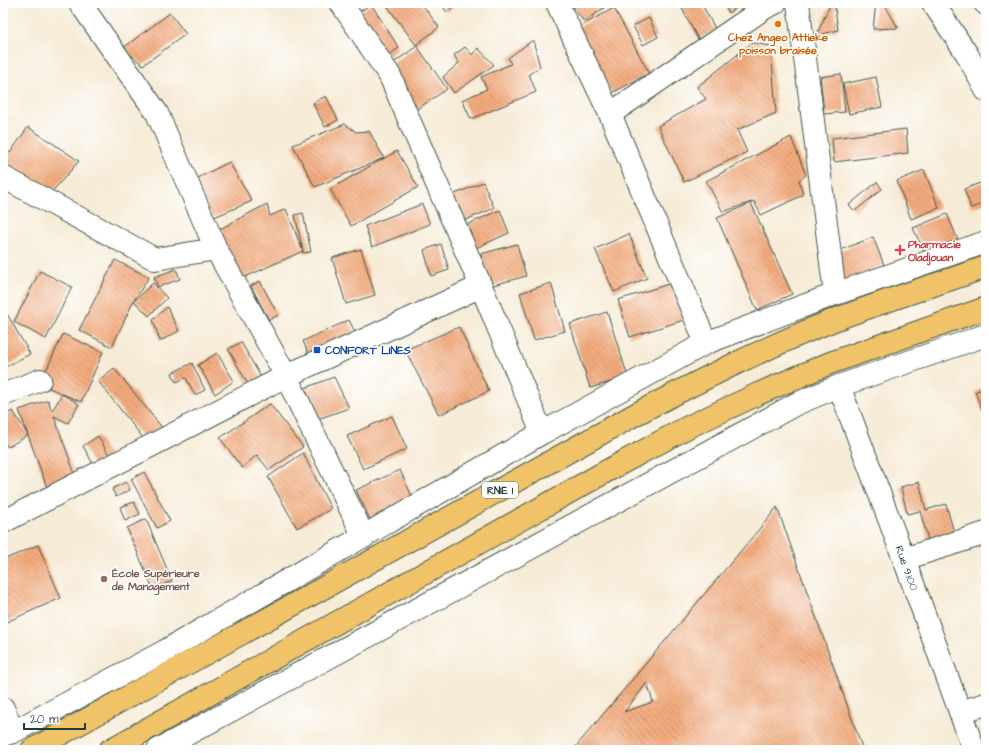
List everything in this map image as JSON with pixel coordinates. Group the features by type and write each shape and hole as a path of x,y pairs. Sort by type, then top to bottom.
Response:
{"highway":[{"name":"RNIE 1","path":"32,750 636,414 698,382 760,352 834,320 986,268"},
{"path":"110,750 605,472 688,427 758,394 830,363 986,308"}],"street":[{"path":"80,3 156,113 216,249 286,376 364,537"},
{"path":"341,3 390,76 481,286 542,433"},
{"path":"557,3 610,114 706,343"},
{"path":"610,114 775,3"},
{"path":"798,3 835,294"},
{"path":"933,3 967,54 986,90"},
{"path":"3,176 155,259 216,249"},
{"path":"3,708 8,734 165,651 542,433 706,343 835,294 986,242"},
{"path":"3,522 286,376 481,286"},
{"path":"158,750 796,404 839,386 986,336"},
{"path":"3,395 40,380"},
{"name":"Rue 9.100","path":"839,386 974,750"},
{"path":"904,559 986,533"},
{"path":"960,712 986,704"}],"building":[{"path":"385,3 421,3 439,27 416,45"},
{"path":"440,3 460,3 447,12"},
{"path":"571,3 611,3 584,22"},
{"path":"679,3 701,3 716,30 698,39"},
{"path":"722,3 743,3 729,13"},
{"path":"831,3 839,3 835,9 838,30 816,36"},
{"path":"876,3 884,3 898,28 873,29"},
{"path":"371,4 399,48 387,56 359,12"},
{"path":"614,8 649,73 612,93 577,28"},
{"path":"170,13 186,34 143,65 123,48"},
{"path":"649,18 658,37 643,45 633,26"},
{"path":"533,40 540,67 529,74 536,92 471,119 462,100 487,89 481,77 511,64 508,58"},
{"path":"752,43 771,46 776,113 737,130 747,152 684,182 658,126 706,99 697,87"},
{"path":"417,46 447,89 411,113 389,66"},
{"path":"465,47 472,55 478,48 494,65 454,93 443,77 459,63 454,55"},
{"path":"841,74 845,112 824,114 820,77"},
{"path":"876,77 882,107 849,114 843,84"},
{"path":"326,96 338,120 325,127 313,103"},
{"path":"345,124 356,132 369,131 384,158 315,187 293,145"},
{"path":"28,127 79,161 50,194 3,173 3,149 10,153"},
{"path":"906,129 908,153 834,162 832,138"},
{"path":"791,137 806,175 799,180 803,195 761,215 754,201 723,212 706,181"},
{"path":"397,151 418,187 351,226 330,189"},
{"path":"229,162 252,201 212,218 194,180"},
{"path":"924,170 939,208 911,219 897,181"},
{"path":"483,182 494,208 459,223 448,197"},
{"path":"877,182 882,189 855,211 849,205"},
{"path":"983,182 986,191 986,203 971,208 964,189"},
{"path":"751,203 792,294 757,310 717,218"},
{"path":"267,204 270,216 286,209 303,251 243,278 216,231"},
{"path":"422,204 430,224 372,247 365,226"},
{"path":"500,210 509,233 476,248 466,225"},
{"path":"303,213 311,252 303,253 295,215"},
{"path":"947,214 958,240 925,254 913,228"},
{"path":"629,234 647,278 614,292 595,249"},
{"path":"873,237 884,265 843,283 831,254"},
{"path":"441,244 449,270 431,276 424,250"},
{"path":"517,244 526,276 490,286 481,254"},
{"path":"361,249 375,295 346,304 332,258"},
{"path":"115,260 149,277 133,302 112,347 79,330"},
{"path":"176,269 180,279 158,287 154,277"},
{"path":"40,271 72,287 46,339 14,322"},
{"path":"260,281 278,315 269,320 251,286"},
{"path":"153,283 167,298 149,316 134,301"},
{"path":"551,283 565,331 534,340 520,293"},
{"path":"672,283 684,320 630,337 618,300"},
{"path":"3,307 30,354 3,368"},
{"path":"167,307 179,331 160,341 153,320"},
{"path":"607,312 628,377 590,388 570,324"},
{"path":"349,320 357,336 310,357 303,341"},
{"path":"459,327 489,391 439,415 405,350"},
{"path":"63,334 103,352 81,402 40,384"},
{"path":"241,342 262,379 249,386 228,349"},
{"path":"217,353 234,381 215,394 198,365"},
{"path":"192,363 205,390 195,395 186,378 176,382 172,373"},
{"path":"114,368 164,430 147,443 98,381"},
{"path":"334,377 349,408 315,420 302,389"},
{"path":"986,387 986,420 975,392"},
{"path":"62,394 79,404 68,423 54,416 78,483 49,493 19,410 48,400 52,411"},
{"path":"270,404 303,447 269,470 257,455 242,468 220,438"},
{"path":"13,411 28,435 8,447 3,441 3,415"},
{"path":"392,416 407,449 363,469 347,436"},
{"path":"98,436 113,462 97,471 83,446"},
{"path":"303,453 331,509 297,528 268,477"},
{"path":"400,470 416,505 373,526 356,490"},
{"path":"144,472 170,521 157,528 131,479"},
{"path":"126,482 130,490 116,497 112,489"},
{"path":"919,482 926,510 946,504 955,536 929,543 920,511 907,514 901,487"},
{"path":"134,502 140,514 125,521 120,507"},
{"path":"777,507 863,750 573,750","holes":["647,683 653,702 624,712"]},
{"path":"146,519 172,581 153,589 127,528"},
{"path":"38,545 61,598 4,623 3,560"}],"place":[{"name":"Chez Angeo Attieke poisson braisée","path":"778,24"},
{"name":"Pharmacie Oladjouan","path":"900,250"},
{"name":"CONFORT LINES","path":"317,350"},
{"name":"École Supérieure de Management","path":"104,579"}]}
